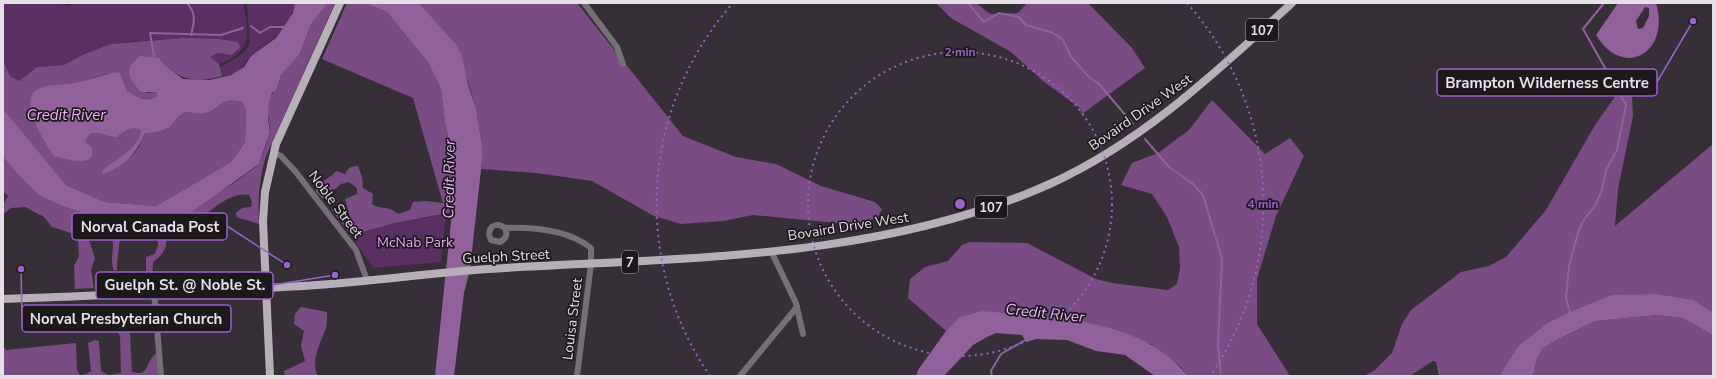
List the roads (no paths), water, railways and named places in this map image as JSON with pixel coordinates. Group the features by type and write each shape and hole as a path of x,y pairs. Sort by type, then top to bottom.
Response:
{"main road":[{"name":"Bovaird Drive West","path":"771,251 855,240 906,231 977,212 1018,197 1070,173 1116,147 1162,116 1227,62 1292,3"},
{"path":"270,376 263,211 265,192 274,153 308,72 339,5"},
{"name":"Guelph Street","path":"3,299 321,285 436,273 592,264 771,251"}],"street":[{"path":"584,3 617,47 623,64"},
{"name":"Noble Street","path":"274,153 280,156 295,171 356,250 367,280"},
{"path":"505,228 544,230 570,236 582,241 590,248 592,264"},
{"path":"771,251 797,307 803,334"},
{"name":"Louisa Street","path":"577,376 592,264"},
{"path":"154,292 161,376"},
{"path":"740,376 797,307"}],"water":[{"name":"Credit River","path":"295,3 328,3 311,24 300,54 281,75 276,91 272,93 269,101 268,119 270,132 259,164 179,221 165,224 127,222 83,213 63,206 46,199 34,191 3,157 3,109 66,185 105,202 156,206 231,162 245,142 246,109 242,102 225,102 203,114 185,113 180,115 171,126 165,130 145,133 138,147 129,158 111,171 103,174 102,171 125,154 135,144 141,131 131,129 125,131 117,137 97,133 90,134 85,142 91,147 92,150 90,159 75,161 54,156 39,132 31,111 30,102 32,94 38,89 46,86 74,83 119,72 127,91 145,99 153,98 157,96 156,92 141,92 130,77 129,69 140,56 159,58 165,65 183,79 210,80 231,75 244,67 251,56 276,38 293,13"},
{"name":"Credit River","path":"365,3 419,3 456,44 462,56 468,85 476,108 483,152 470,269 464,293 454,376 435,376 456,173 445,123 441,89 429,64 387,12"},
{"path":"1618,3 1656,3 1659,21 1657,35 1651,47 1642,55 1631,58 1619,56 1607,49 1596,35","holes":["1645,7 1649,8 1649,16 1643,28 1638,29 1636,21"]},
{"path":"1656,294 1693,300 1713,312 1713,335 1682,318 1658,315 1596,321 1558,339 1542,349 1537,358 1533,376 1499,376 1518,346 1546,324 1570,312 1612,295"},
{"name":"Credit River","path":"982,311 1065,319 1120,331 1146,342 1168,357 1188,376 1155,376 1125,355 1096,351 1067,340 1036,339 1026,342 1022,335 996,333 973,345 944,376 916,376 918,370 946,331 958,318"}],"waterway":[{"path":"187,3 192,11 194,19 191,35"},
{"path":"968,3 984,22 999,13 1019,17 1026,25 1053,33 1063,40 1071,57 1089,77 1099,84 1133,124"},
{"path":"1570,312 1566,299 1569,266 1578,233 1583,221 1595,206 1602,190 1606,170 1617,150 1626,105 1583,29 1604,3"},
{"path":"251,26 260,33 270,27 284,27"},
{"path":"154,57 150,33 221,35 243,28"},
{"path":"1145,139 1169,167 1193,184 1203,195 1222,259 1218,345 1221,376"},
{"path":"992,376 991,371 1001,354 1027,339"}],"place":[{"name":"Brampton Wilderness Centre","path":"1693,21"},
{"name":"Norval Canada Post","path":"287,265"},
{"name":"Norval Presbyterian Church","path":"21,269"},
{"name":"Guelph St. @ Noble St.","path":"335,275"}],"park label":[{"name":"McNab Park","path":"415,242"}]}
